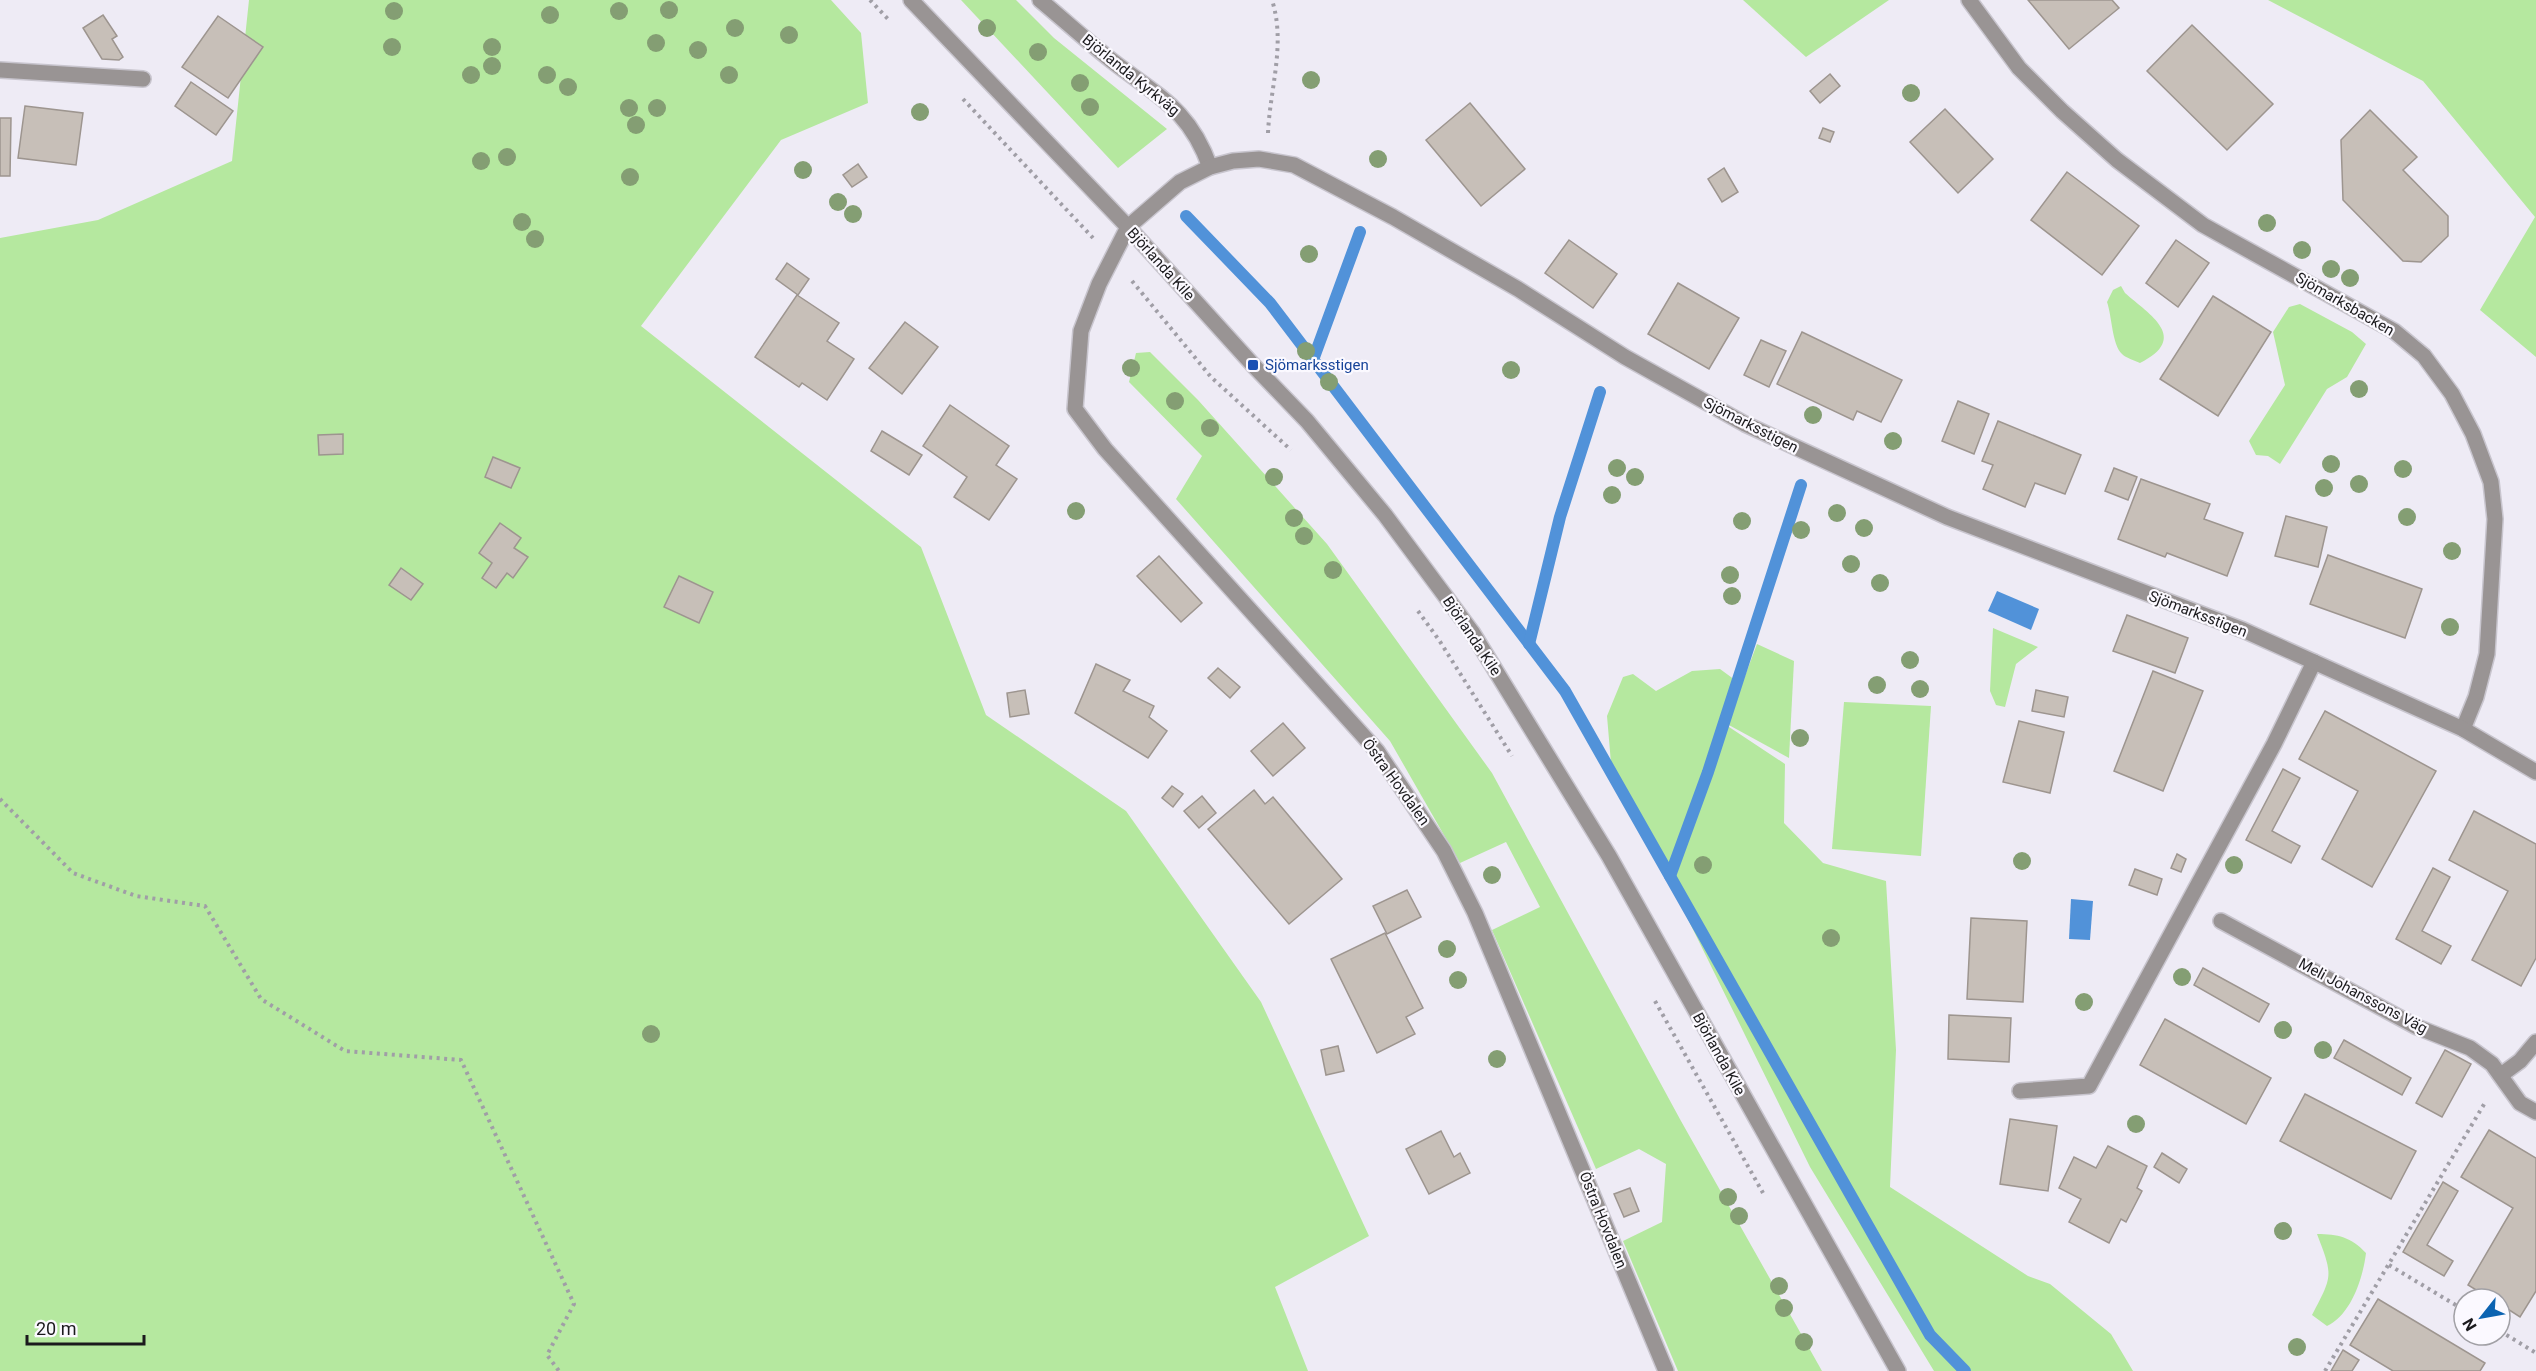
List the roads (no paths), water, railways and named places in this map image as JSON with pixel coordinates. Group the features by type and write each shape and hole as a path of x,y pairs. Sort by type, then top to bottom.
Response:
{"street":[{"name":"Björlanda Kile","path":"911,0 1128,227 1307,421 1385,515 1472,632 1609,856 1898,1371"},
{"name":"Björlanda Kyrkväg","path":"1040,0 1112,61 1171,103 1192,127 1209,167"},
{"name":"Sjömarksbacken","path":"1968,0 2019,68 2116,160 2203,225 2394,331 2424,356 2452,394 2473,434 2491,482 2495,519 2487,654 2476,697 2463,729"},
{"path":"0,70 143,79"},
{"name":"Sjömarksstigen","path":"1209,167 1233,161 1260,159 1294,165 1393,217 1518,289 1625,357 1745,424 1947,517 2243,630 2463,729 2536,772"},
{"path":"1128,227 1180,182 1209,167"},
{"name":"Östra Hovdalen","path":"1128,227 1099,284 1081,332 1075,409 1113,457 1377,751 1444,851 1475,913 1666,1371"},
{"path":"2019,1091 2089,1086 2263,764 2314,662"},
{"name":"Meli Johanssons Väg","path":"2221,921 2417,1026 2470,1048 2492,1064 2520,1103 2536,1112"},
{"path":"2503,1078 2536,1042"}],"water":[{"path":"1997,591 2039,609 2031,630 1988,611"},
{"path":"2071,899 2093,901 2090,940 2069,939"}],"waterway":[{"path":"1186,216 1270,303 1565,691 1930,1335 1965,1371"},
{"path":"1313,360 1360,232"},
{"path":"1529,644 1560,517 1600,392"},
{"path":"1670,876 1708,772 1801,485"}],"place":[{"name":"Sjömarksstigen","path":"1253,365"}]}
